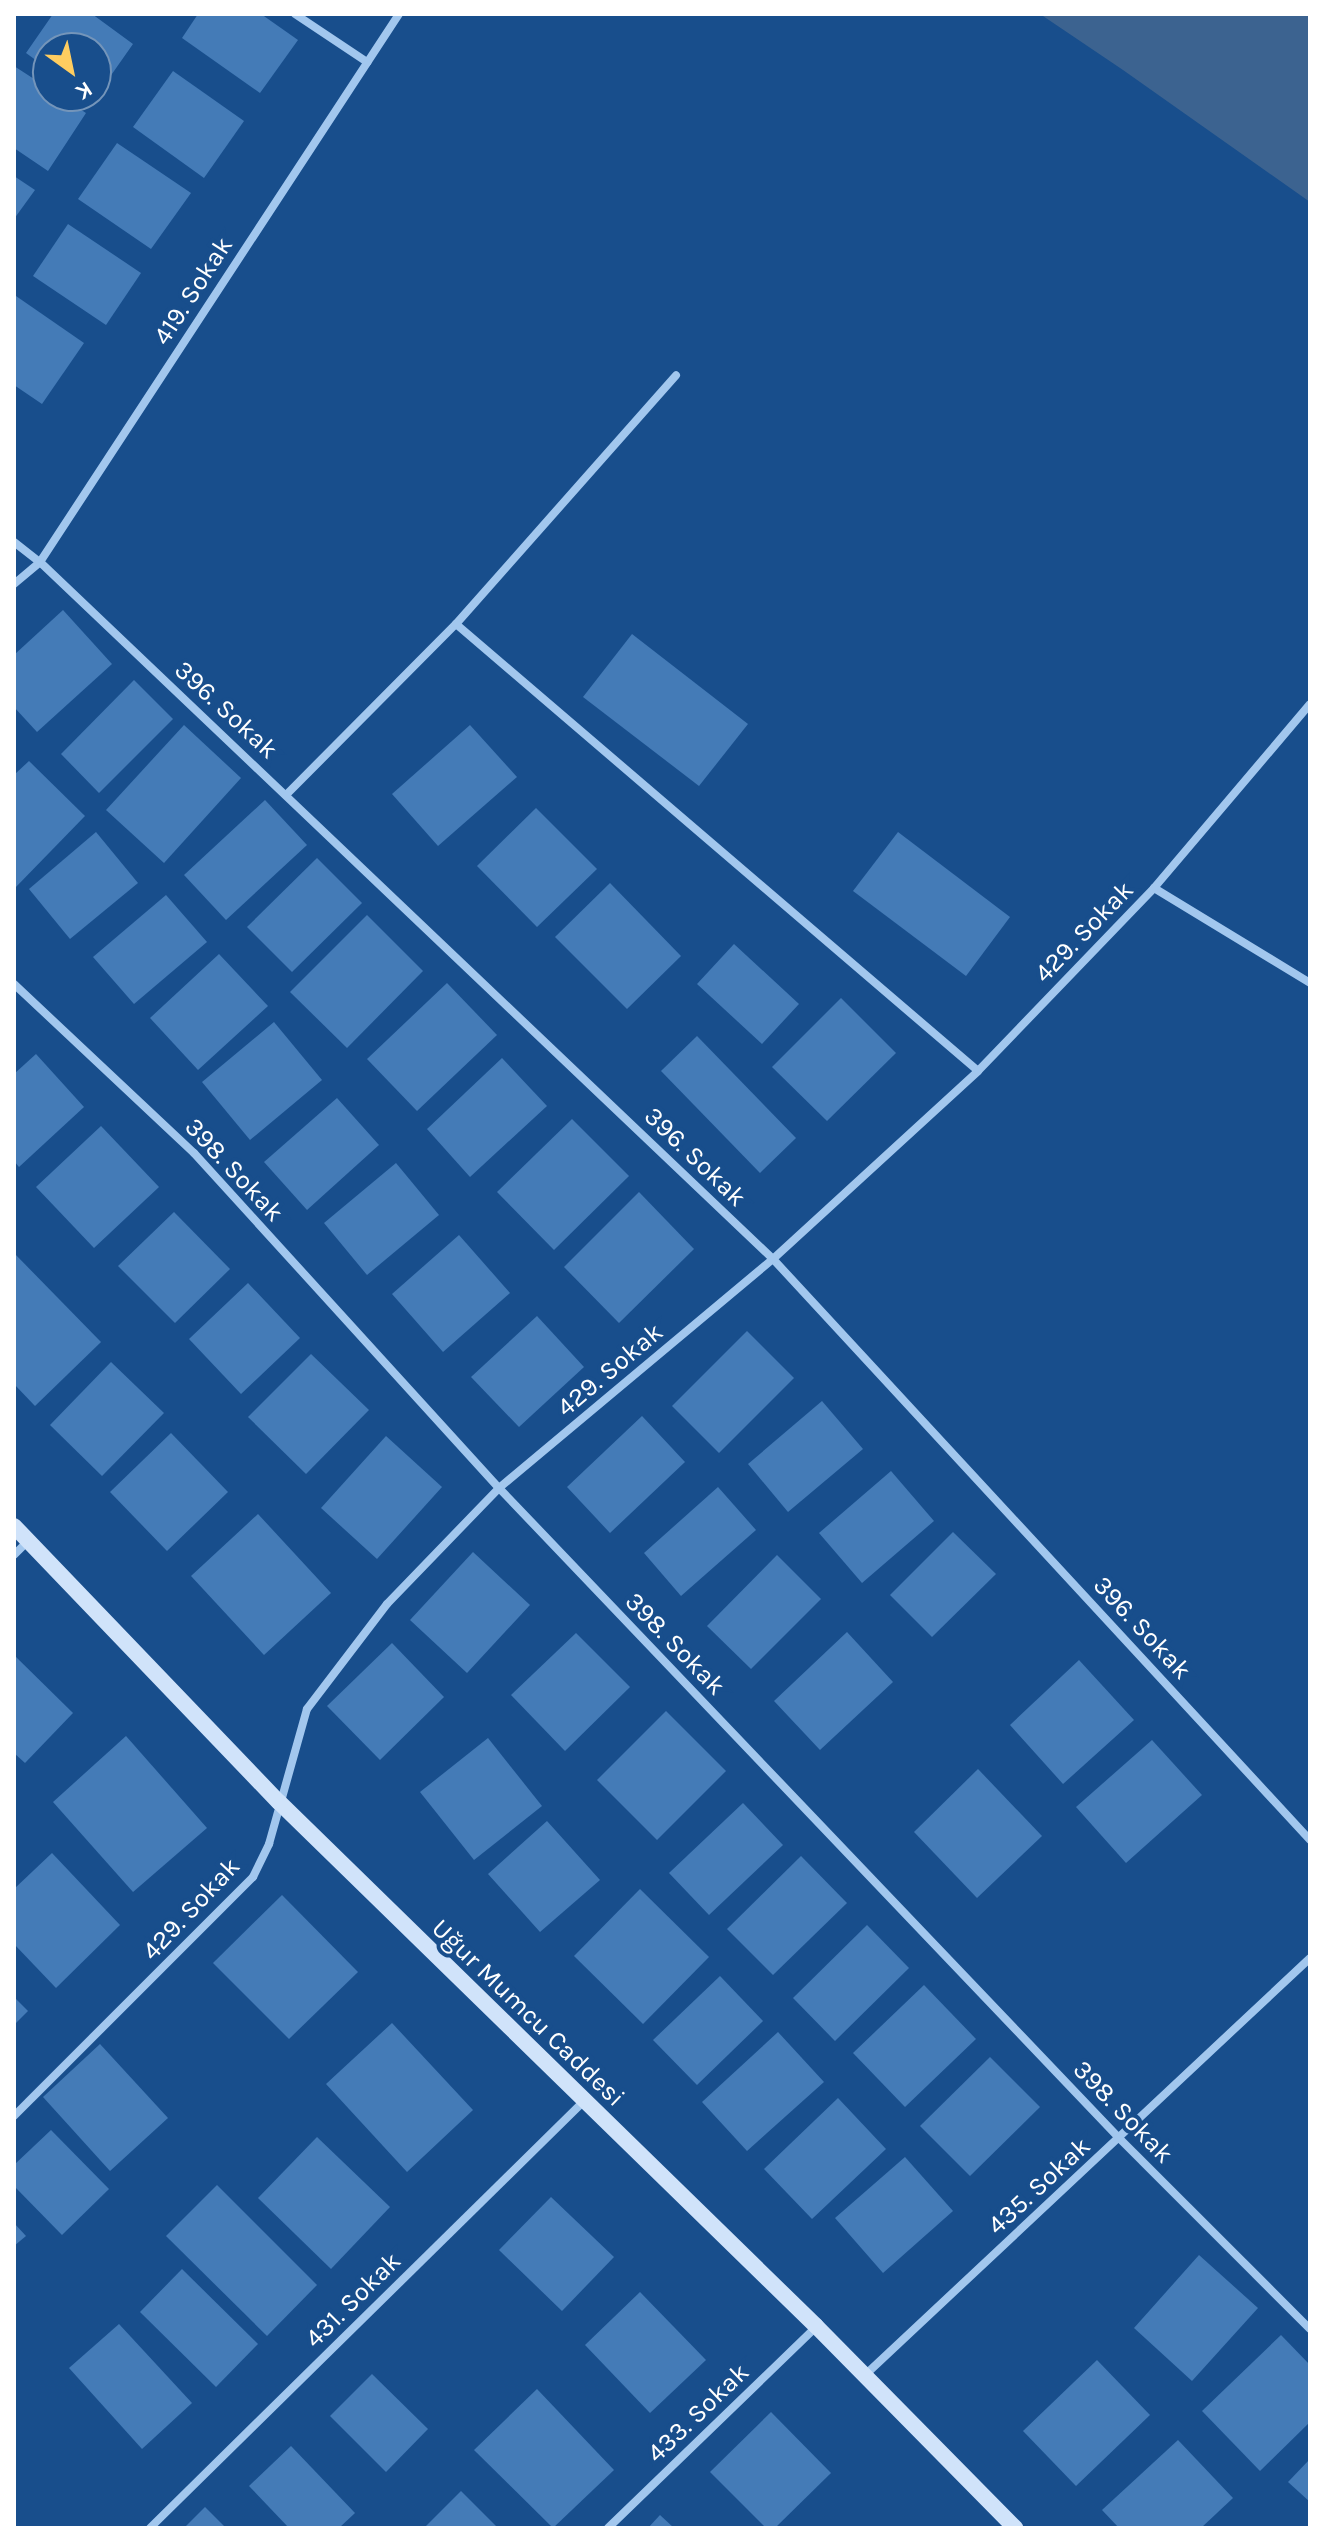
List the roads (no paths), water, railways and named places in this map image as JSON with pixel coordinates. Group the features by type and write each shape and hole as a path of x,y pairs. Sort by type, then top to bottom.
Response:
{"street":[{"path":"295,14 367,62"},
{"name":"419. Sokak","path":"14,584 40,562 399,14"},
{"path":"286,795 456,624 676,375"},
{"name":"396. Sokak","path":"14,542 40,562 773,1259 1310,1840"},
{"path":"456,624 978,1071"},
{"name":"429. Sokak","path":"14,2116 233,1901 269,1844 307,1709 332,1670 387,1604 499,1488 773,1259 978,1071 1154,888 1310,704"},
{"path":"1154,888 1310,983"},
{"name":"398. Sokak","path":"14,984 194,1153 499,1488 1120,2139 1310,2329"},
{"name":"Uğur Mumcu Caddesi","path":"14,1526 279,1802 816,2326 1015,2528"},
{"path":"14,1555 28,1541"},
{"name":"435. Sokak","path":"864,2376 1310,1958"},
{"name":"431. Sokak","path":"150,2528 584,2101"},
{"name":"433. Sokak","path":"608,2528 816,2326"}],"water":[{"path":"1040,14 1310,14 1310,202 1123,70"}]}
